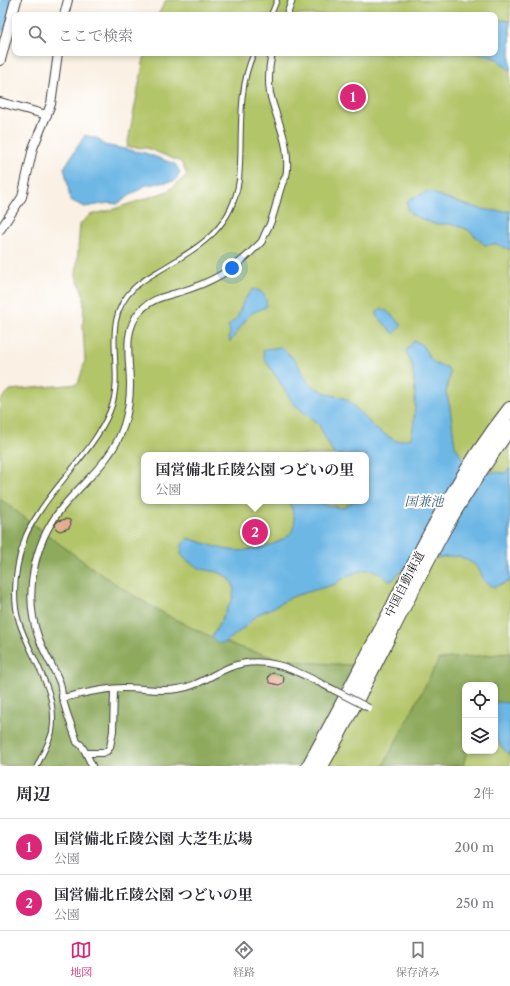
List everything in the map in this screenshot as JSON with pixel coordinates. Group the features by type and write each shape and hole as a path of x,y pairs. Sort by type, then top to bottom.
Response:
{"highway":[{"name":"中国自動車道","path":"321,766 364,686 422,560 439,517 486,452 510,409"},
{"name":"中国自動車道","path":"486,452 510,427"},
{"name":"中国自動車道","path":"309,766 422,560"}],"street":[{"path":"13,12 16,0"},
{"path":"65,12 68,0"},
{"path":"288,12 292,0"},
{"path":"0,60 12,15"},
{"path":"0,230 22,197 33,148 51,104 58,56"},
{"path":"92,766 81,745 77,742 62,698 60,683 39,641 33,619 33,571 41,544 52,522 61,509 100,468 117,442 127,413 129,396 128,338 132,322 140,311 156,299 212,280 225,272 262,241 263,235 269,226 276,207 282,183 286,176 286,149 270,94 269,80 272,56"},
{"path":"0,102 47,115"},
{"path":"62,698 114,689 177,690 194,685 240,664 267,662 282,665 294,670 369,708"},
{"path":"86,753 103,753 110,747 113,731 114,689"}],"lane":[{"path":"272,12 277,0"},
{"path":"37,766 51,733 53,720 52,704 48,688 19,621 15,602 19,559 25,537 49,497 101,430 110,410 116,380 114,329 116,315 124,298 134,287 145,279 195,249 222,224 233,204 238,192 240,180 243,98 246,76 253,56"}],"green space":[{"path":"166,0 510,0 510,766 0,766 0,400 10,390 78,384 85,361 83,328 84,296 76,276 80,224 90,215 111,210 168,191 187,175 181,162 147,148 127,147 144,56 498,56 498,12 160,12"},
{"path":"0,499 91,567 155,608 188,626 222,641 282,659 357,665 306,763 302,766 0,766"},
{"path":"510,653 510,709 498,718 498,682 462,682 462,754 466,754 463,766 383,766 439,659"}],"water":[{"path":"498,19 510,21 510,71 497,59 486,56 498,56"},
{"path":"85,135 99,139 104,145 145,153 175,164 180,172 175,181 146,185 117,204 109,203 85,207 70,200 64,168"},
{"path":"428,191 479,208 510,211 510,250 496,244 485,245 467,229 451,224 434,224 412,215 408,210 407,201"},
{"path":"253,289 260,291 264,295 266,307 252,313 230,342 230,332 228,326 237,318 244,300"},
{"path":"381,308 387,311 402,325 394,334 377,317 377,312"},
{"name":"国兼池","path":"414,341 418,342 434,363 447,367 450,373 446,392 450,407 455,446 464,460 491,472 505,473 510,468 510,581 494,587 485,582 478,568 459,556 412,560 393,580 389,581 377,572 366,570 349,575 336,584 294,596 257,615 225,643 218,643 212,637 233,598 234,586 229,578 218,572 201,569 186,560 181,554 182,545 188,538 230,550 237,551 254,549 273,544 288,536 292,531 294,521 290,504 323,504 342,508 349,504 369,504 369,452 332,452 319,425 293,403 264,358 263,351 266,349 281,347 296,361 309,384 328,394 347,399 376,429 396,441 411,438 414,422 414,380 411,362 406,351"},
{"path":"498,702 510,703 510,755 499,744"}],"building":[{"path":"66,519 70,520 71,524 69,528 60,531 56,529 55,525 58,521"},
{"path":"273,673 282,675 284,678 283,683 279,685 270,683 268,679 269,675"}],"waterway":[{"path":"0,26 7,0"}],"place":[{"name":"国営備北丘陵公園 大芝生広場","path":"353,97"},
{"name":"国営備北丘陵公園 つどいの里","path":"255,532"}]}
